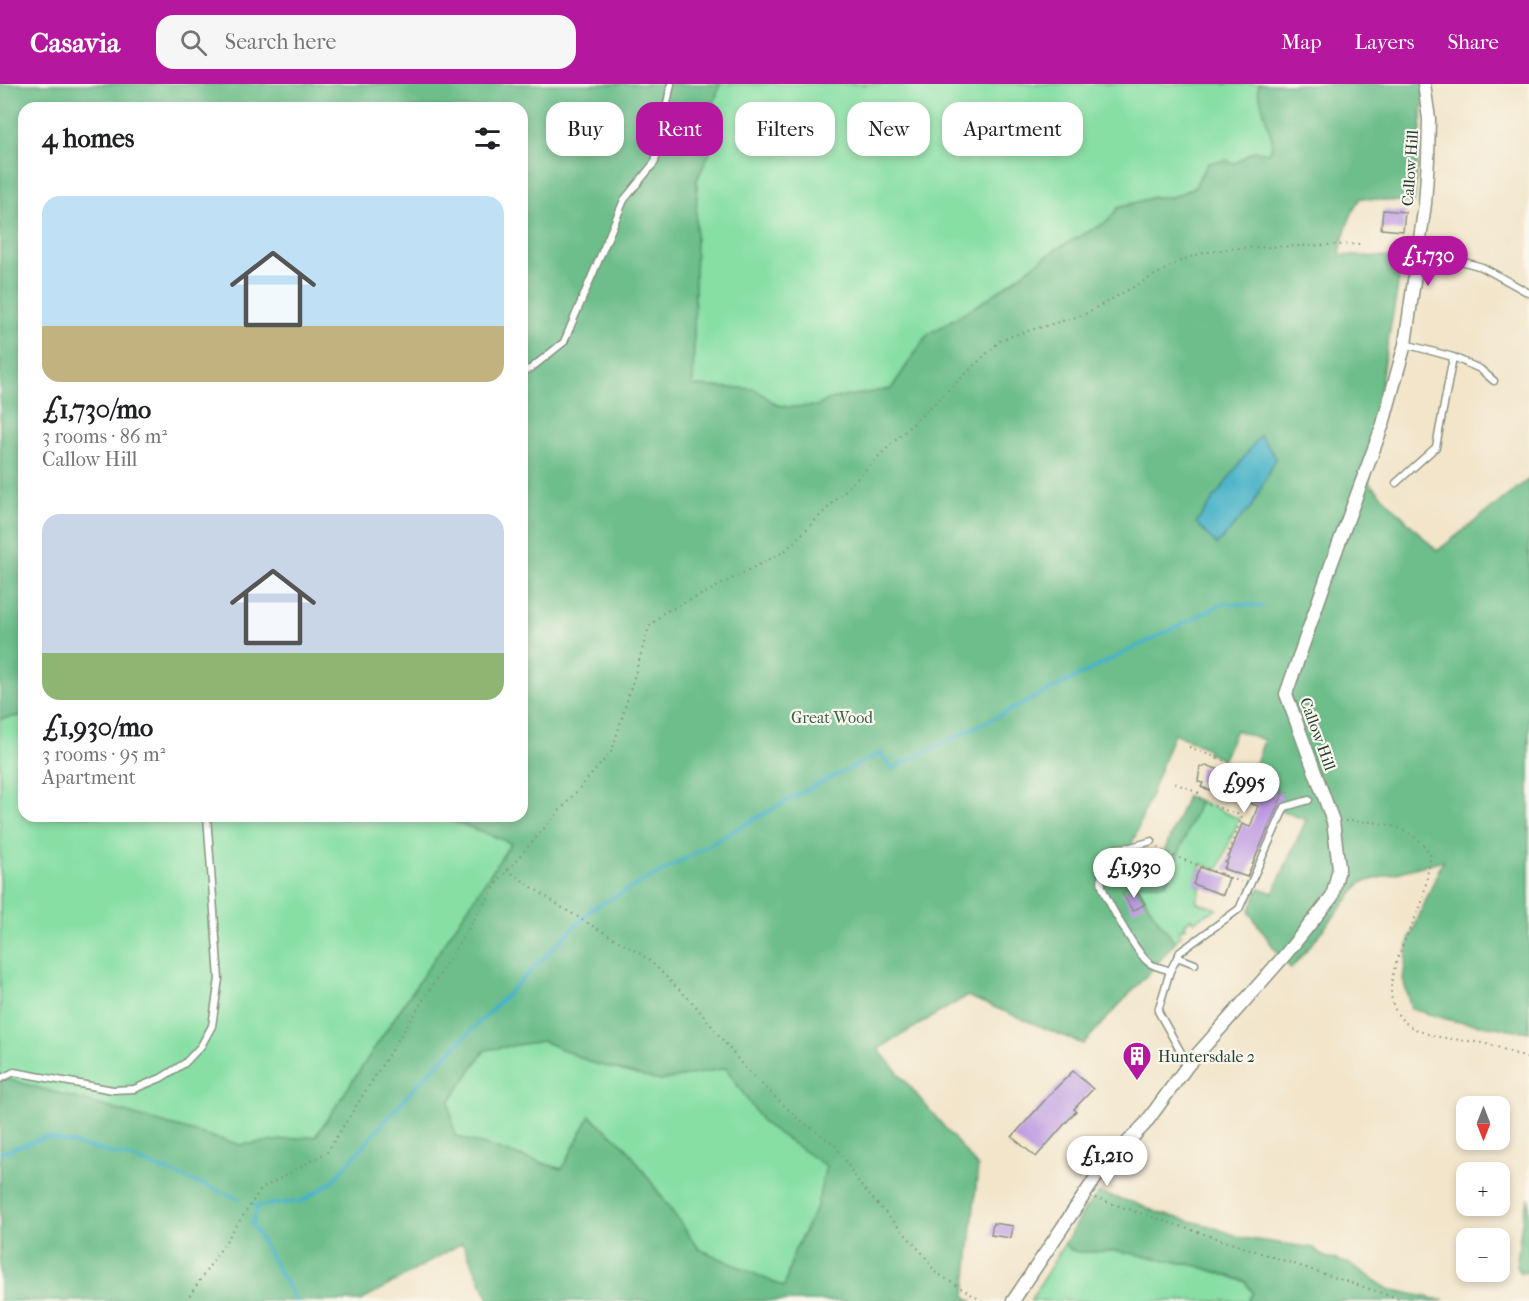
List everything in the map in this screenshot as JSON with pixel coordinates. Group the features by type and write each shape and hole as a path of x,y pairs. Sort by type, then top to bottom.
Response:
{"street":[{"name":"Callow Hill","path":"1013,1301 1101,1170 1144,1124 1188,1065 1285,955 1332,897 1339,868 1333,821 1286,694 1383,424 1405,344 1425,204 1429,118 1424,84"}],"lane":[{"path":"528,370 564,342 624,200 655,162 671,84"},
{"path":"1418,248 1482,267 1529,293"},
{"path":"1405,344 1453,357 1480,369 1494,381"},
{"path":"1396,483 1436,447 1453,357"},
{"path":"1188,1065 1158,1011 1170,971 1180,952 1234,918 1285,807 1309,800"},
{"path":"0,1078 14,1072 113,1090 134,1089 161,1078 186,1063 201,1046 212,1026 219,979 207,822"},
{"path":"1152,841 1131,847 1116,848 1105,863 1102,872 1102,886 1128,934 1149,963 1170,971"},
{"path":"1177,957 1195,964"}],"path":[{"path":"186,1301 261,1190 327,1152 499,880 612,751 649,627 663,613 784,551 879,456 1000,341 1083,315 1182,260 1202,253 1236,248 1362,244"},
{"path":"1189,747 1233,764 1231,770 1290,792 1285,807"},
{"path":"1175,783 1198,793"},
{"path":"1198,793 1203,788"},
{"path":"1198,793 1200,801 1242,816 1221,874"},
{"path":"1333,821 1371,821 1394,827 1415,835 1425,844 1431,856 1422,903 1407,931 1393,977 1391,996 1397,1012 1419,1031 1453,1040 1485,1044 1529,1059"},
{"path":"1152,841 1164,852 1251,885"},
{"path":"507,870 561,907 647,958 695,1005 744,1066 796,1117 835,1145 862,1186 924,1255 935,1272 982,1301"},
{"path":"1084,1195 1406,1301"}],"green space":[{"name":"Great Wood","path":"0,84 720,84 714,102 636,102 636,156 708,156 697,180 693,386 755,389 777,405 789,407 817,406 830,399 891,389 927,335 989,298 1058,248 1107,222 1118,208 1154,197 1172,197 1194,188 1208,163 1226,160 1234,164 1254,151 1266,153 1271,151 1272,139 1258,91 1259,84 1425,84 1414,203 1360,198 1347,225 1340,255 1403,258 1383,369 1369,483 1437,551 1529,479 1529,1032 1454,1021 1411,1009 1403,979 1409,940 1443,860 1361,883 1291,969 1249,912 1259,888 1273,893 1306,820 1276,809 1282,794 1253,776 1264,740 1236,730 1223,759 1207,753 1208,749 1174,733 1131,847 1161,859 1187,796 1200,801 1166,884 1136,884 1154,914 1175,942 1083,1044 967,996 878,1049 978,1167 965,1296 973,1301 490,1301 462,1243 361,1301 0,1301 0,1077 241,1145 316,1136 511,843 456,822 528,822 528,102 18,102 18,716 0,719","holes":["543,1041 593,1063 660,1081 726,1068 763,1123 826,1166 817,1206 794,1252 784,1287 699,1249 626,1147 590,1116 562,1169 455,1136 449,1102 485,1050"]},
{"path":"720,84 1259,84 1258,91 1272,139 1271,150 1266,153 1254,151 1234,164 1202,172 1194,188 1172,197 1154,197 1118,208 1107,222 1058,248 989,298 927,335 891,389 830,399 817,407 789,407 777,405 754,389 693,386 697,180 708,156 723,156 723,102 714,102"},
{"path":"18,716 18,822 457,822 512,842 316,1136 241,1145 0,1077 0,719"},
{"path":"1200,801 1239,819 1218,870 1201,864 1194,884 1201,887 1196,902 1217,909 1194,921 1191,918 1185,924 1186,927 1179,930 1181,935 1175,942 1154,915 1135,883 1166,884"},
{"path":"543,1041 593,1063 660,1081 726,1068 763,1123 826,1166 817,1206 794,1252 784,1288 699,1249 626,1147 590,1116 562,1169 455,1136 449,1102 485,1050"},
{"path":"1099,1193 1243,1238 1314,1248 1323,1256 1350,1264 1388,1289 1445,1301 1247,1301 1253,1293 1245,1281 1198,1266 1119,1251 1078,1252 1069,1249 1065,1243 1085,1209"},
{"path":"1529,1198 1529,1272 1521,1273 1516,1266 1523,1215"},
{"path":"1065,1243 1069,1249 1078,1252 1119,1251 1198,1266 1245,1282 1253,1293 1247,1301 1030,1301"}],"water":[{"path":"1260,435 1276,458 1252,506 1217,545 1196,523"}],"building":[{"path":"1383,210 1405,212 1403,231 1381,229"},
{"path":"1206,765 1283,794 1247,877 1224,869 1242,824 1250,827 1258,806 1201,787 1203,783 1198,782 1200,767"},
{"path":"1200,867 1229,878 1223,895 1193,884"},
{"path":"1134,886 1145,904 1133,911 1122,893"},
{"path":"1073,1071 1093,1089 1036,1157 1012,1137"},
{"path":"993,1223 1013,1226 1011,1238 991,1235"}],"waterway":[{"path":"253,1204 258,1206 302,1201 332,1182 413,1089 593,908 806,790 881,753 892,769 1224,603 1262,606"},
{"path":"0,1153 46,1137 132,1158 240,1199"},
{"path":"258,1206 252,1224 296,1301"}],"place":[{"name":"Huntersdale 2","path":"1137,1082"}]}
